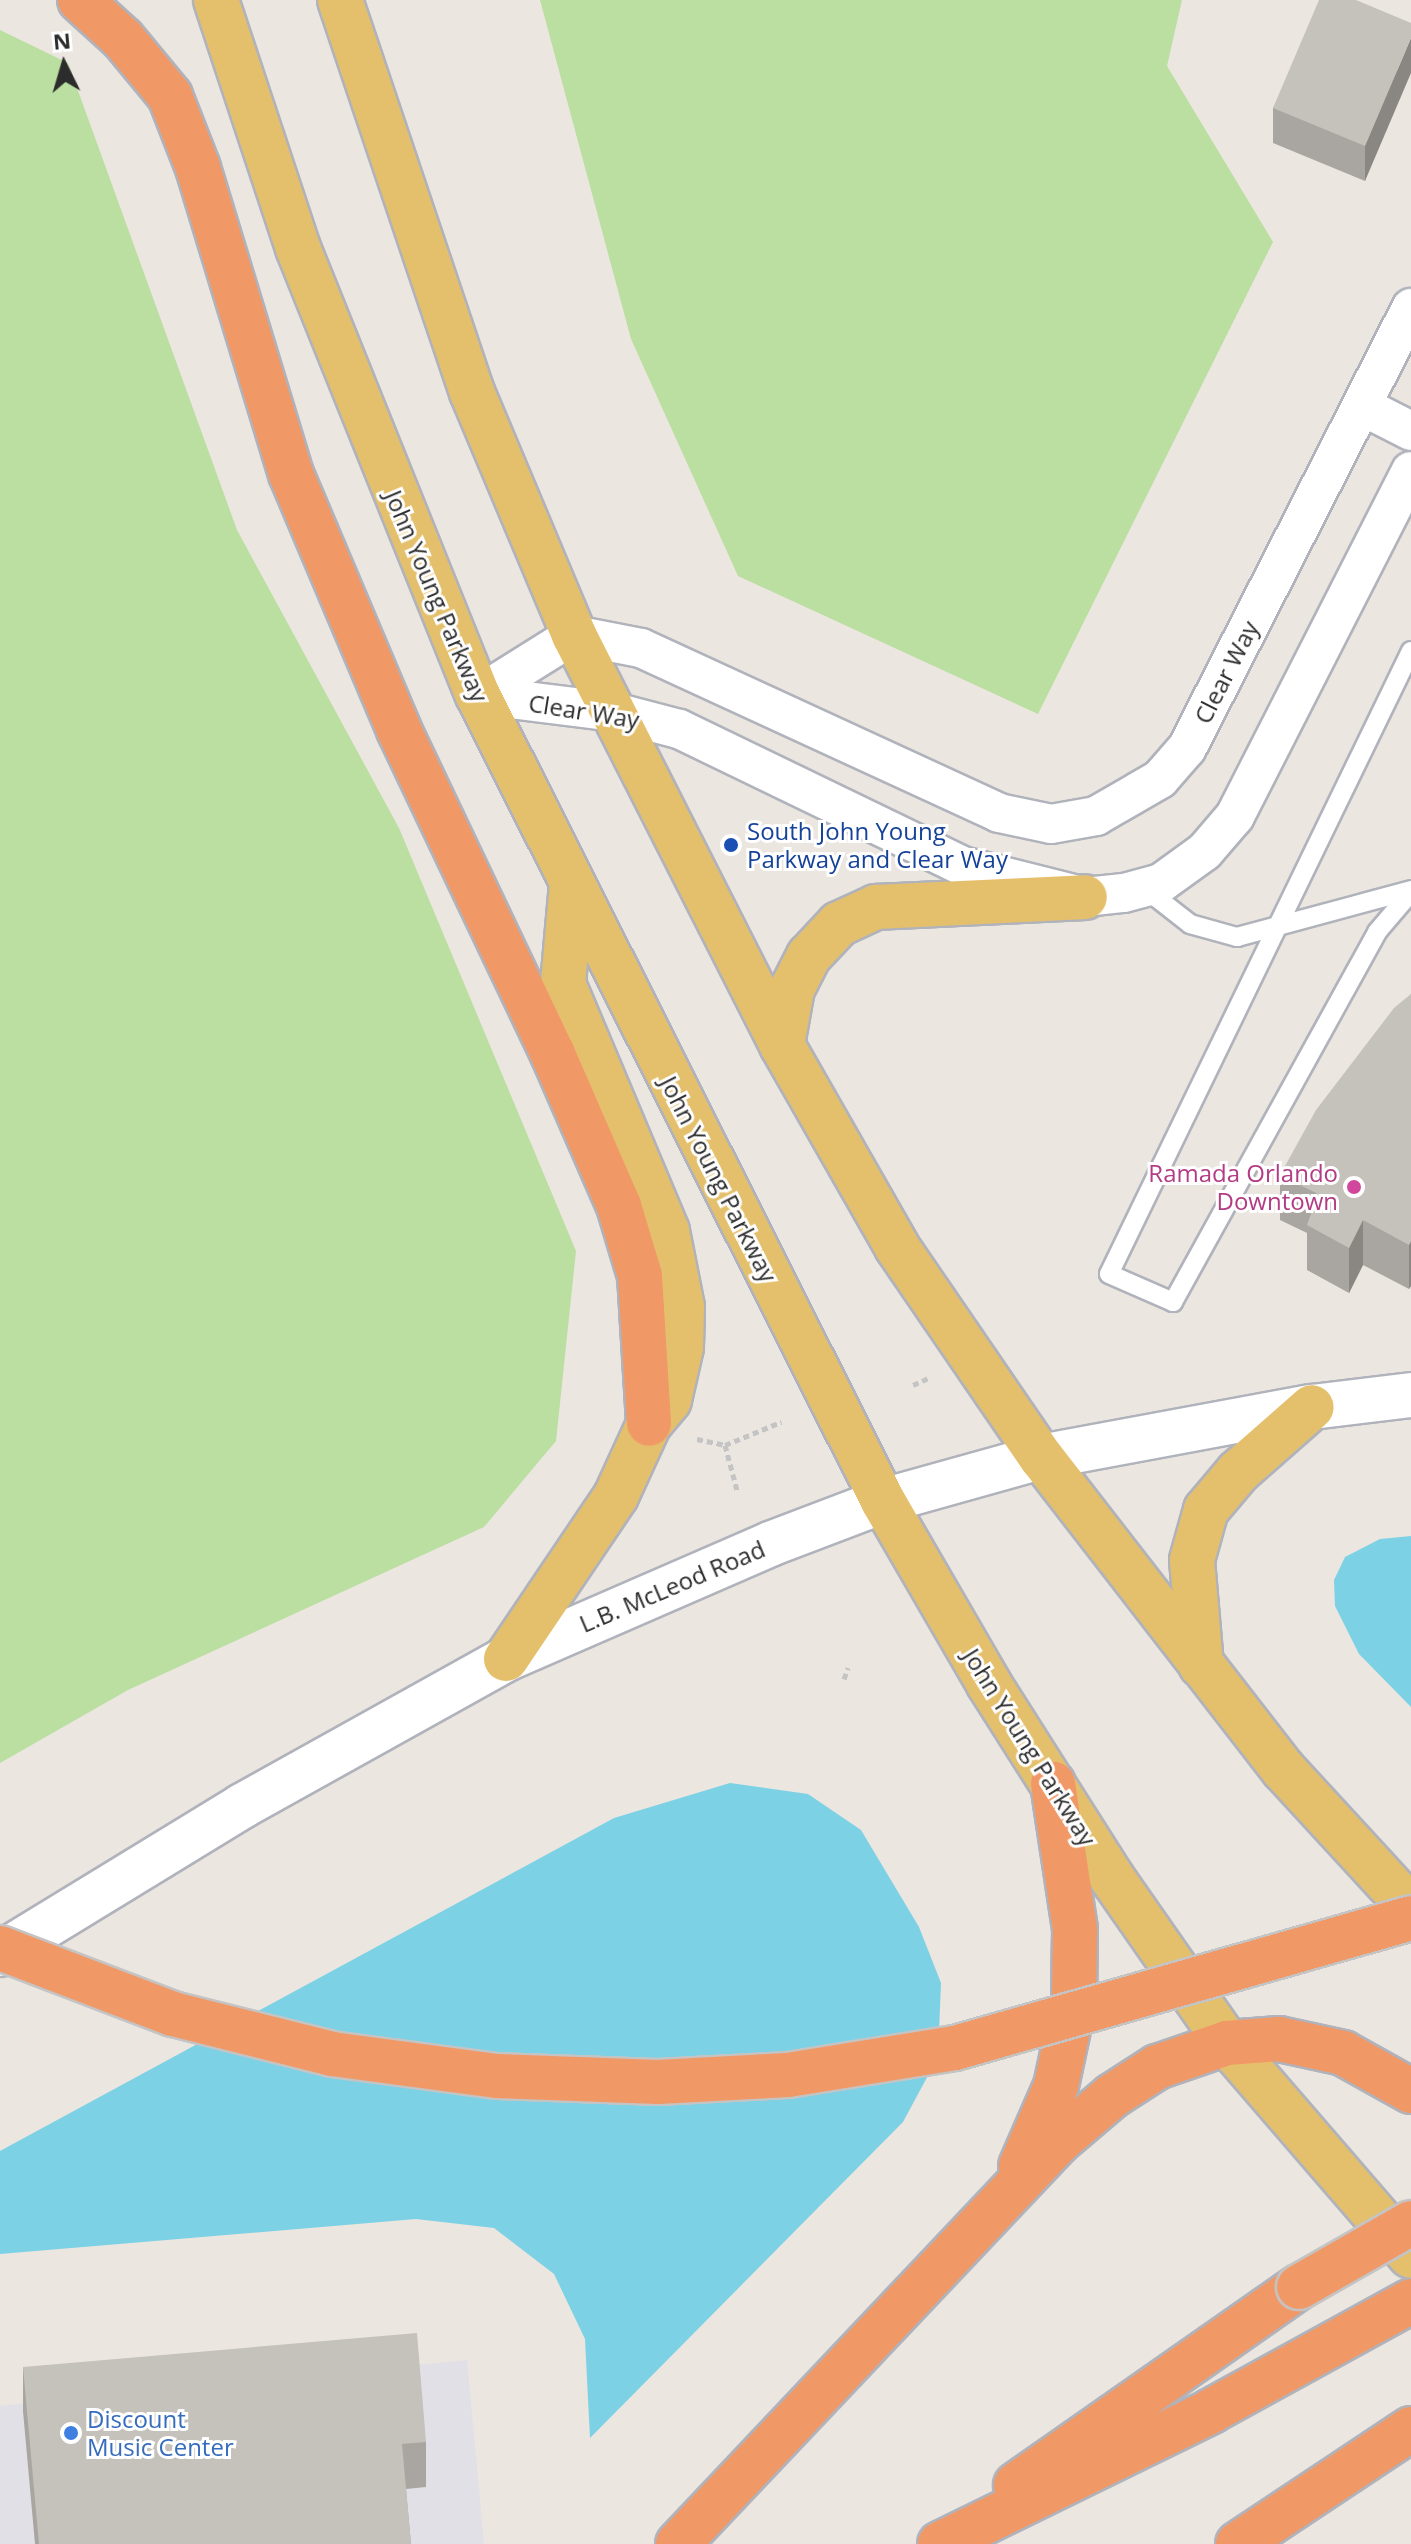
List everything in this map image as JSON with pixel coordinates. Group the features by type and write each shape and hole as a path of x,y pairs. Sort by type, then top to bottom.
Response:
{"highway":[{"path":"80,0 148,67 180,117 291,474 399,730 614,1193 640,1276 666,1430"},
{"path":"1003,2202 1056,2086 1074,2001 1075,1929 1053,1784"},
{"path":"0,1948 173,2014 332,2054 483,2075 658,2082 788,2075 955,2048 1411,1918"},
{"path":"678,2544 1058,2142 1112,2096 1157,2067 1227,2043 1279,2039 1343,2053 1411,2091"},
{"path":"937,2544 1299,2287 1411,2223"},
{"path":"937,2544 1211,2411 1411,2301"},
{"path":"1238,2544 1395,2438"}],"main road":[{"name":"John Young Parkway","path":"216,0 298,248 478,695 883,1501 1053,1784 1227,2043 1411,2256"},
{"path":"340,0 472,392 574,635 782,1045 897,1247 1041,1457 1284,1770 1411,1908"},
{"path":"506,1659 666,1430 681,1347 677,1271 667,1231 563,984 572,884"},
{"path":"782,1045 792,989 809,956 839,924 876,907 1085,897"},
{"path":"1201,1665 1192,1560 1206,1510 1238,1472 1312,1407"}],"street":[{"name":"Clear Way","path":"478,695 574,635 641,648 999,813 1051,824 1096,816 1160,779 1187,748 1411,308"},
{"path":"1362,406 1411,431"},
{"name":"Clear Way","path":"478,695 614,712 679,729 962,866 1085,897 1144,888 1161,883 1205,851 1235,816 1411,471"},
{"name":"L.B. McLeod Road","path":"0,1954 242,1806 506,1659 653,1591 883,1501 1041,1457 1312,1407 1411,1395"}],"lane":[{"path":"1411,651 1274,928 1109,1274 1173,1302 1377,932 1411,891"},
{"path":"1144,888 1190,924 1216,936 1237,937 1411,891"}],"path":[{"path":"913,1385 929,1378"},
{"path":"666,1430 725,1445 781,1422"},
{"path":"725,1445 737,1490"},
{"path":"844,1679 848,1668"}],"shaded area":[{"path":"467,2360 484,2544 0,2544 0,2406"}],"green space":[{"path":"540,0 1182,0 1167,66 1273,242 1038,714 738,576 631,339"},
{"path":"0,30 68,63 237,530 399,828 576,1251 556,1441 484,1527 128,1690 0,1763"}],"water":[{"path":"1411,1536 1411,1707 1359,1654 1335,1606 1334,1580 1345,1557 1380,1539"},
{"path":"730,1783 808,1794 861,1830 919,1927 941,1983 938,2057 903,2122 590,2438 585,2339 554,2274 494,2228 416,2219 0,2254 0,2151 614,1818"}],"building":[{"path":"1319,0 1356,0 1411,23 1411,38 1365,146 1273,108"},
{"name":"Ramada Orlando Downtown","path":"1411,994 1411,1241 1409,1245 1363,1220 1349,1248 1307,1225 1318,1194 1280,1175 1316,1110 1394,1008"},
{"path":"417,2333 426,2442 402,2444 411,2544 39,2544 23,2367"}],"place":[{"name":"South John Young Parkway and Clear Way","path":"731,845"},
{"name":"Ramada Orlando Downtown","path":"1354,1187"},
{"name":"Discount Music Center","path":"71,2433"}]}
